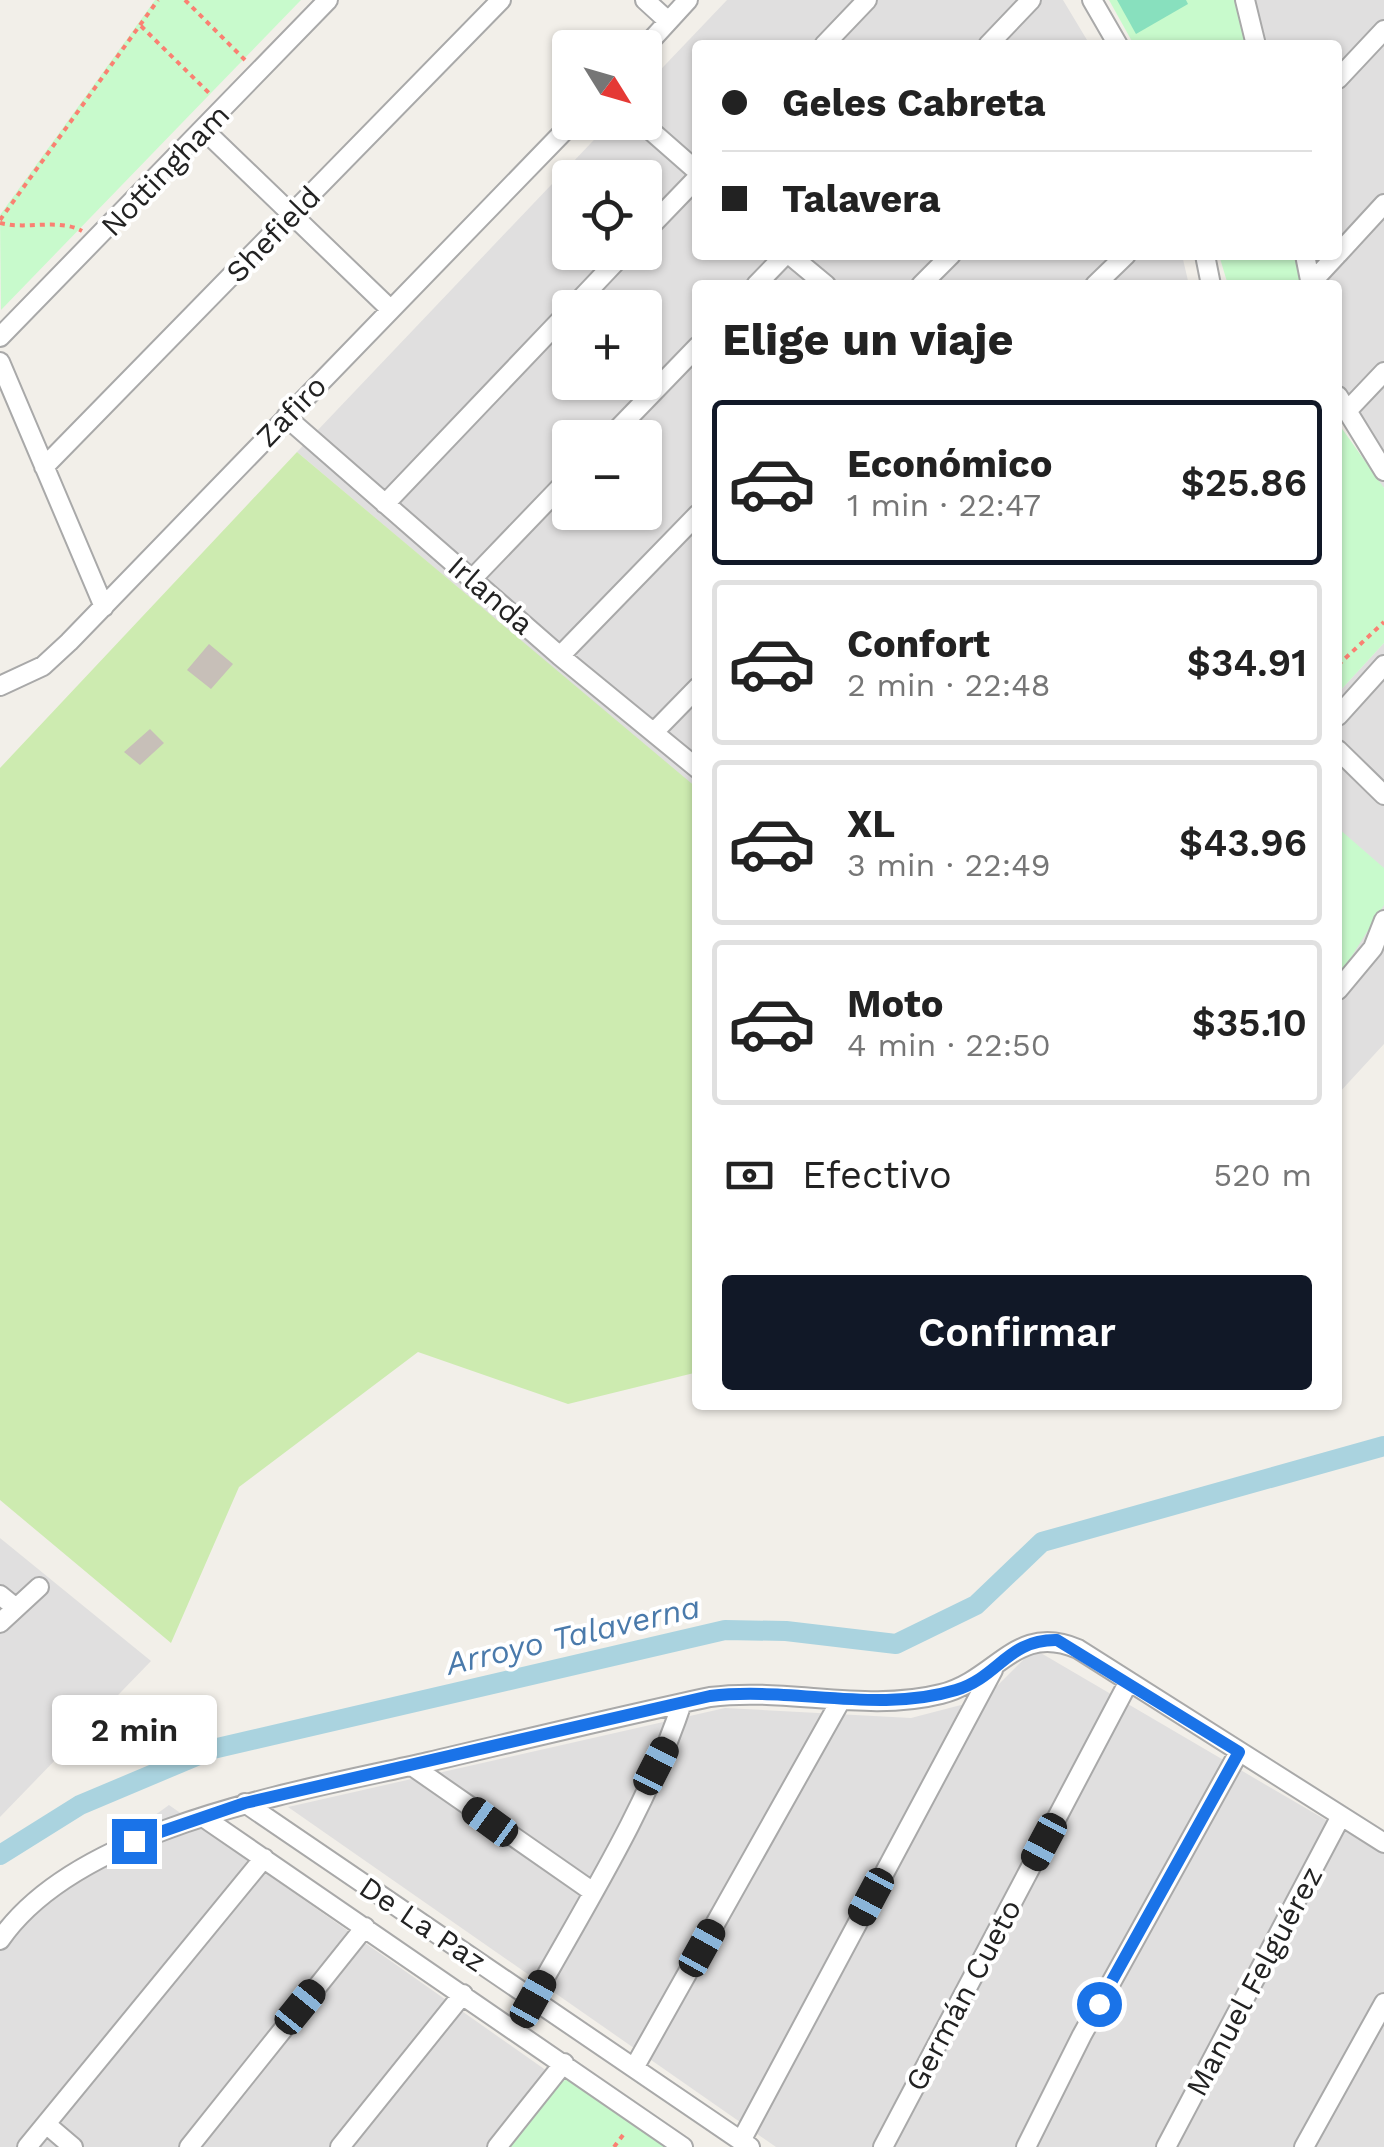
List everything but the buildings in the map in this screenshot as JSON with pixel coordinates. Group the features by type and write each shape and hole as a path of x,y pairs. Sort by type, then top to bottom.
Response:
{"street":[{"name":"Nottingham","path":"0,337 328,0"},
{"name":"Shefield","path":"44,467 501,0"},
{"path":"645,0 668,21"},
{"path":"660,30 688,0"},
{"path":"829,40 867,0"},
{"path":"993,40 1031,0"},
{"path":"1092,0 1115,40"},
{"path":"1249,3 1255,40"},
{"path":"1342,75 1384,30"},
{"path":"204,130 290,217 389,308"},
{"name":"Zafiro","path":"0,686 42,666 104,607 555,140"},
{"path":"660,140 692,169"},
{"path":"662,214 692,181"},
{"path":"1342,249 1384,204"},
{"path":"761,280 783,260"},
{"path":"794,260 820,280"},
{"path":"926,280 946,260"},
{"path":"1101,280 1121,260"},
{"path":"1314,280 1332,260"},
{"path":"589,290 608,270"},
{"path":"385,504 552,329"},
{"path":"626,420 692,352"},
{"path":"0,362 104,607"},
{"path":"1342,400 1384,372"},
{"path":"1342,404 1384,471"},
{"name":"Irlanda","path":"286,417 560,656 692,763"},
{"path":"473,578 552,496"},
{"path":"560,656 692,520"},
{"path":"1342,712 1384,665"},
{"path":"655,730 692,694"},
{"path":"1342,754 1384,795"},
{"path":"1342,986 1379,946 1384,920"},
{"path":"0,1623 40,1588"},
{"path":"0,1595 16,1608"},
{"path":"0,1940 43,1898 134,1841 245,1803 682,1703 749,1692 841,1700 936,1696 963,1688 993,1670 1014,1649 1036,1640 1057,1640 1384,1843"},
{"path":"746,2144 993,1670"},
{"name":"Germán Cueto","path":"883,2147 1128,1683"},
{"path":"634,2068 841,1700"},
{"path":"533,1999 593,1892 672,1734 682,1703"},
{"path":"1026,2147 1082,2035 1239,1752"},
{"path":"412,1766 593,1892"},
{"name":"De La Paz","path":"245,1803 746,2144"},
{"name":"Manuel Felguérez","path":"1166,2147 1341,1816"},
{"path":"203,1817 683,2147"},
{"path":"27,2147 264,1858"},
{"path":"188,2147 364,1927"},
{"path":"340,2147 463,1994"},
{"path":"1304,2147 1384,2003"},
{"path":"497,2147 564,2063"},
{"path":"46,2124 73,2147"}],"path":[{"path":"86,234 68,223 22,228 0,221 158,0"},
{"path":"185,0 248,64"},
{"path":"141,26 216,99"},
{"path":"1342,661 1384,622"},
{"path":"614,2147 632,2124"}],"shaded area":[{"path":"727,0 1063,0 1087,40 692,40 692,260 1183,260 1188,280 692,280 692,785 297,452 552,184 552,270 662,270 662,160 575,160 594,140 662,140 662,68"},
{"path":"1224,0 1384,0 1384,488 1371,474 1342,417 1342,280 1298,280 1292,260 1342,260 1342,40 1235,40"},
{"path":"1384,643 1384,875 1342,835 1342,689"},
{"path":"1384,903 1384,1044 1342,1090 1342,942"},
{"path":"0,1538 151,1661 0,1817"},
{"path":"1034,1649 1384,1854 1384,2147 776,2147 288,1807 725,1708 911,1718 984,1699"},
{"path":"169,1805 655,2147 0,2147 0,1927"}],"green space":[{"path":"155,0 301,0 1,310 0,215"},
{"path":"1109,0 1239,0 1249,40 1131,40"},
{"path":"1117,0 1186,0 1188,4 1136,34"},
{"path":"1220,260 1296,260 1300,280 1226,280"},
{"path":"1342,429 1384,488 1384,643 1342,689"},
{"path":"297,452 692,784 692,1373 568,1404 418,1352 239,1487 171,1643 0,1500 0,768"},
{"path":"1342,831 1384,868 1384,905 1342,972"},
{"path":"567,2079 665,2147 506,2147 552,2088"}],"waterway":[{"name":"Arroyo Talaverna","path":"0,1855 80,1805 213,1749 725,1630 786,1631 896,1644 976,1605 1042,1542 1384,1446"}],"route":[{"path":"134,1841 245,1803 710,1696 749,1692 841,1700 936,1696 963,1688 993,1670 1014,1649 1036,1640 1057,1640 1239,1752 1099,2004"}]}
